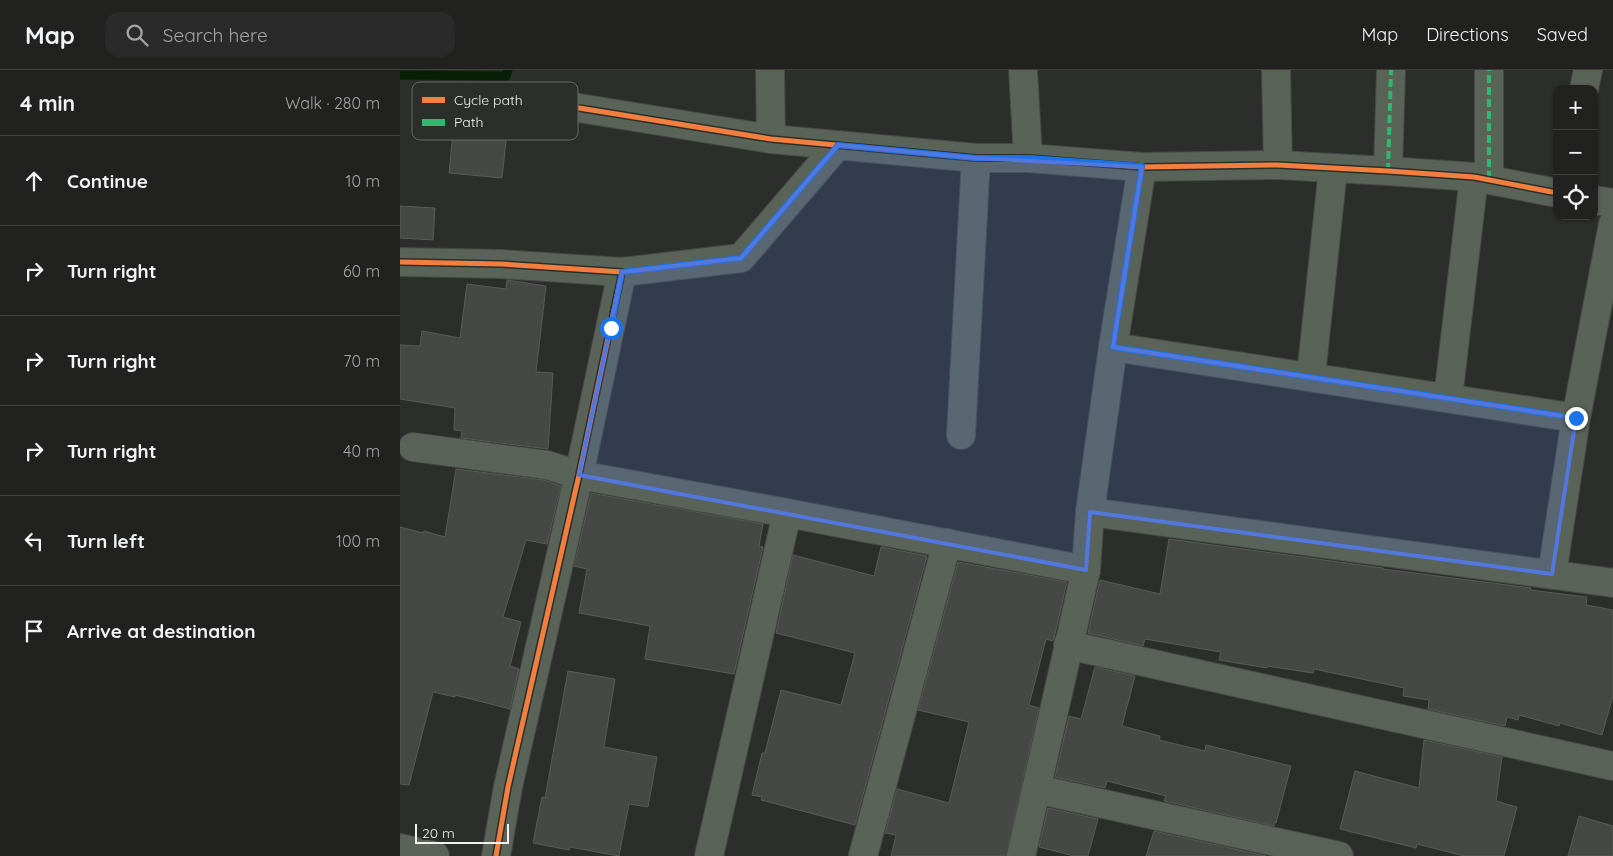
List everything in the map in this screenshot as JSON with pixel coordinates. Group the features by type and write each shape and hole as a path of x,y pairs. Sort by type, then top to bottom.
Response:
{"street":[{"path":"770,70 771,139"},
{"path":"1023,70 1028,158"},
{"path":"1276,70 1278,166"},
{"path":"1388,171 1391,70"},
{"path":"1448,398 1481,178 1489,70"},
{"path":"1585,85 1588,70"},
{"path":"578,108 771,139 976,158 1028,158 1142,166 1278,166 1388,171 1481,178 1553,192"},
{"path":"400,262 501,264 622,272 741,258 838,145"},
{"path":"961,435 976,158"},
{"path":"1021,856 1086,570 1090,512 1113,347 1142,166"},
{"path":"1311,376 1333,169"},
{"path":"1598,201 1613,203"},
{"path":"1552,574 1576,418 1613,224"},
{"path":"496,856 508,787 579,475 622,272"},
{"path":"1113,347 1576,418"},
{"path":"413,447 546,465 579,475 1086,570"},
{"path":"1090,512 1613,583"},
{"path":"709,856 788,513"},
{"path":"863,856 946,543"},
{"path":"1068,645 1613,766"},
{"path":"1036,789 1339,856"},
{"path":"400,848 435,856"}],"highlighted area":[{"path":"838,145 976,158 1142,167 1113,347 1576,418 1552,574 1090,512 1086,570 579,475 622,272 741,258"}],"building":[{"path":"452,140 506,140 502,178 449,173"},
{"path":"400,206 435,208 433,240 400,238"},
{"path":"507,280 546,286 536,372 553,373 548,449 461,438 462,431 454,430 455,408 400,399 400,345 420,346 422,331 460,338 467,284 506,289"},
{"path":"456,469 544,480 561,486 547,544 526,540 503,617 521,622 510,666 519,669 510,709 455,695 455,697 433,692 409,785 400,784 400,527 445,537"},
{"path":"591,493 763,524 759,546 763,547 734,674 645,659 650,626 579,613 587,569 574,566"},
{"path":"1169,539 1587,597 1586,605 1613,610 1613,696 1602,735 1560,723 1559,726 1519,715 1518,720 1507,717 1505,726 1428,709 1429,700 1403,696 1404,688 1314,669 1313,673 1219,660 1221,652 1145,639 1143,646 1088,633 1100,580 1160,594"},
{"path":"881,547 927,556 855,825 761,800 762,797 752,795 762,753 765,753 781,690 841,705 855,653 776,633 793,555 874,576"},
{"path":"958,562 1067,582 1054,638 1053,641 1046,639 1029,705 1039,708 1006,856 891,856 896,835 885,833 897,789 949,803 969,722 918,710"},
{"path":"1095,667 1135,676 1122,726 1160,736 1159,740 1205,751 1206,745 1291,766 1274,826 1164,801 1166,796 1107,781 1105,788 1055,777 1069,716 1081,719"},
{"path":"568,671 615,679 604,747 657,757 648,807 629,804 619,856 570,847 569,850 533,843 542,797 545,798"},
{"path":"1424,740 1502,757 1496,801 1517,807 1504,856 1464,856 1417,844 1416,848 1340,829 1355,771 1419,788"},
{"path":"1048,808 1098,819 1088,856 1074,856 1039,847"},
{"path":"1579,816 1613,826 1613,856 1568,856"},
{"path":"1154,831 1266,856 1146,856"}],"waterway":[{"path":"400,75 506,76 508,70"}],"marked path":[{"path":"1388,171 1391,70"},
{"path":"1489,70 1489,179"}],"cycle path":[{"path":"578,108 771,139 976,158 1028,158 1142,167 1278,165 1388,171 1474,177 1553,192"},
{"path":"400,262 501,264 622,272 579,475 508,787 496,856"}],"route":[{"path":"611,328 622,272 741,258 838,145 976,158 1028,158 1142,166 1113,347 1576,418"}]}
